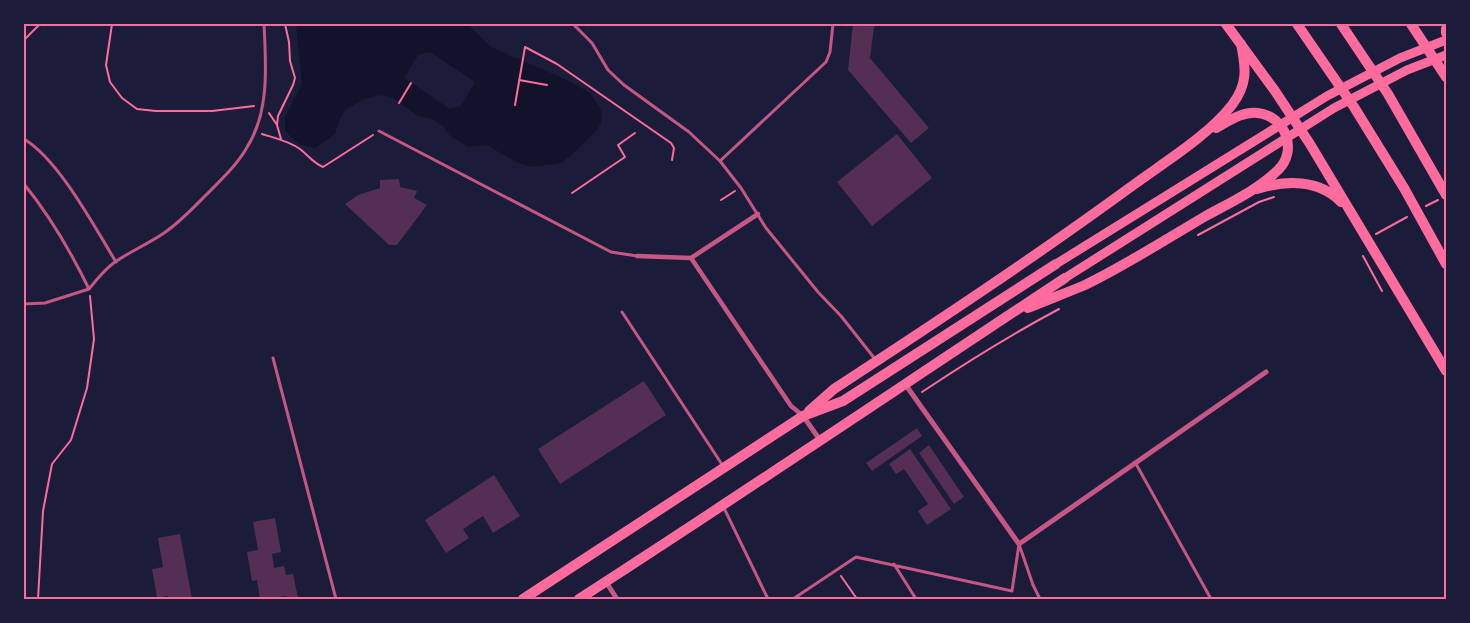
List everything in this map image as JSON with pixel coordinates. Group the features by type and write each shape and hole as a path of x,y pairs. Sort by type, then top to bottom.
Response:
{"main road":[{"path":"1226,24 1242,44 1310,144 1446,372"},
{"path":"1297,24 1359,115 1404,188 1446,264"},
{"path":"1341,24 1388,94 1429,164 1442,197"},
{"path":"1411,24 1446,77"},
{"path":"803,416 843,401 1056,264 1327,96 1400,58 1446,40"},
{"path":"523,599 803,416 834,389 1012,272 1197,138 1222,117 1233,104 1243,84 1246,67 1242,44"},
{"path":"579,599 723,506 1065,278 1334,108 1407,70 1446,55"},
{"path":"1007,316 1083,285 1117,268 1244,194 1272,176 1283,165 1289,148 1288,139 1276,121 1259,113 1241,115 1197,138"},
{"path":"1429,164 1446,184"},
{"path":"1244,194 1276,185 1303,183 1313,185 1324,188 1335,195 1355,218"},
{"path":"997,302 1007,316"}],"street":[{"path":"637,256 691,258 758,214"},
{"path":"691,258 791,406 803,416 820,440"},
{"path":"905,383 1018,544 1266,372"},
{"path":"606,582 617,599"}],"lane":[{"path":"24,304 45,303 89,289 104,271 116,262 149,244 171,228 231,169 246,149 255,132 263,105 266,75 264,24"},
{"path":"574,24 592,43 608,70 689,132 720,161 741,188 766,228 877,361"},
{"path":"720,161 826,62 830,52 833,24"},
{"path":"379,131 611,252 637,256"},
{"path":"24,139 34,145 55,168 116,262"},
{"path":"24,184 37,200 76,262 89,289"},
{"path":"622,312 723,467"},
{"path":"273,358 336,599"},
{"path":"1135,462 1211,599"},
{"path":"723,506 768,599"},
{"path":"793,599 856,557 1012,591 1018,544"},
{"path":"1018,544 1040,599"},
{"path":"894,564 916,599"}],"path":[{"path":"24,40 40,24"},
{"path":"112,24 106,65 110,82 122,98 137,109 156,112 212,111 240,106 263,105 277,125 282,140"},
{"path":"277,125 278,116 295,78 290,60 285,24"},
{"path":"515,105 525,47 557,64 671,143 674,148 672,160"},
{"path":"519,80 547,85"},
{"path":"399,103 411,83"},
{"path":"255,132 282,140 299,148 313,162 323,167 379,131"},
{"path":"572,193 625,157 618,145 635,133"},
{"path":"721,200 741,188"},
{"path":"1206,230 1259,202 1281,195"},
{"path":"1422,208 1442,197"},
{"path":"1373,236 1414,213"},
{"path":"1361,252 1382,290"},
{"path":"38,599 43,511 52,464 71,440 87,388 94,338 89,289"},
{"path":"915,397 968,360 1065,305"},
{"path":"836,570 857,599"}],"shaded area":[{"path":"296,24 467,24 491,47 569,81 590,93 602,111 601,123 596,131 574,153 561,163 532,167 516,162 487,145 468,147 449,135 443,126 432,119 418,116 393,98 381,95 364,99 345,110 335,134 315,148 299,144 285,131 285,117 302,84","holes":["430,52 475,82 461,106 450,109 404,78 418,55"]}],"building":[{"path":"853,24 877,24 874,27 870,58 929,128 911,143 848,70"},
{"path":"897,134 932,178 872,226 837,182"},
{"path":"399,179 400,187 417,191 414,198 427,205 397,245 389,245 345,204 358,195 380,188 380,180"},
{"path":"644,381 666,415 560,484 538,449"},
{"path":"917,428 922,436 872,471 866,463"},
{"path":"929,445 964,497 954,504 919,453"},
{"path":"910,449 951,509 927,525 918,511 928,504 904,469 896,474 889,464"},
{"path":"494,475 520,516 493,533 483,516 463,529 469,538 446,553 425,520"},
{"path":"275,518 281,552 272,554 274,568 284,566 286,575 293,574 298,598 287,599 286,596 260,599 257,580 252,581 247,552 258,550 253,522"},
{"path":"180,534 192,599 169,599 168,596 157,598 152,569 163,567 158,538"}]}
